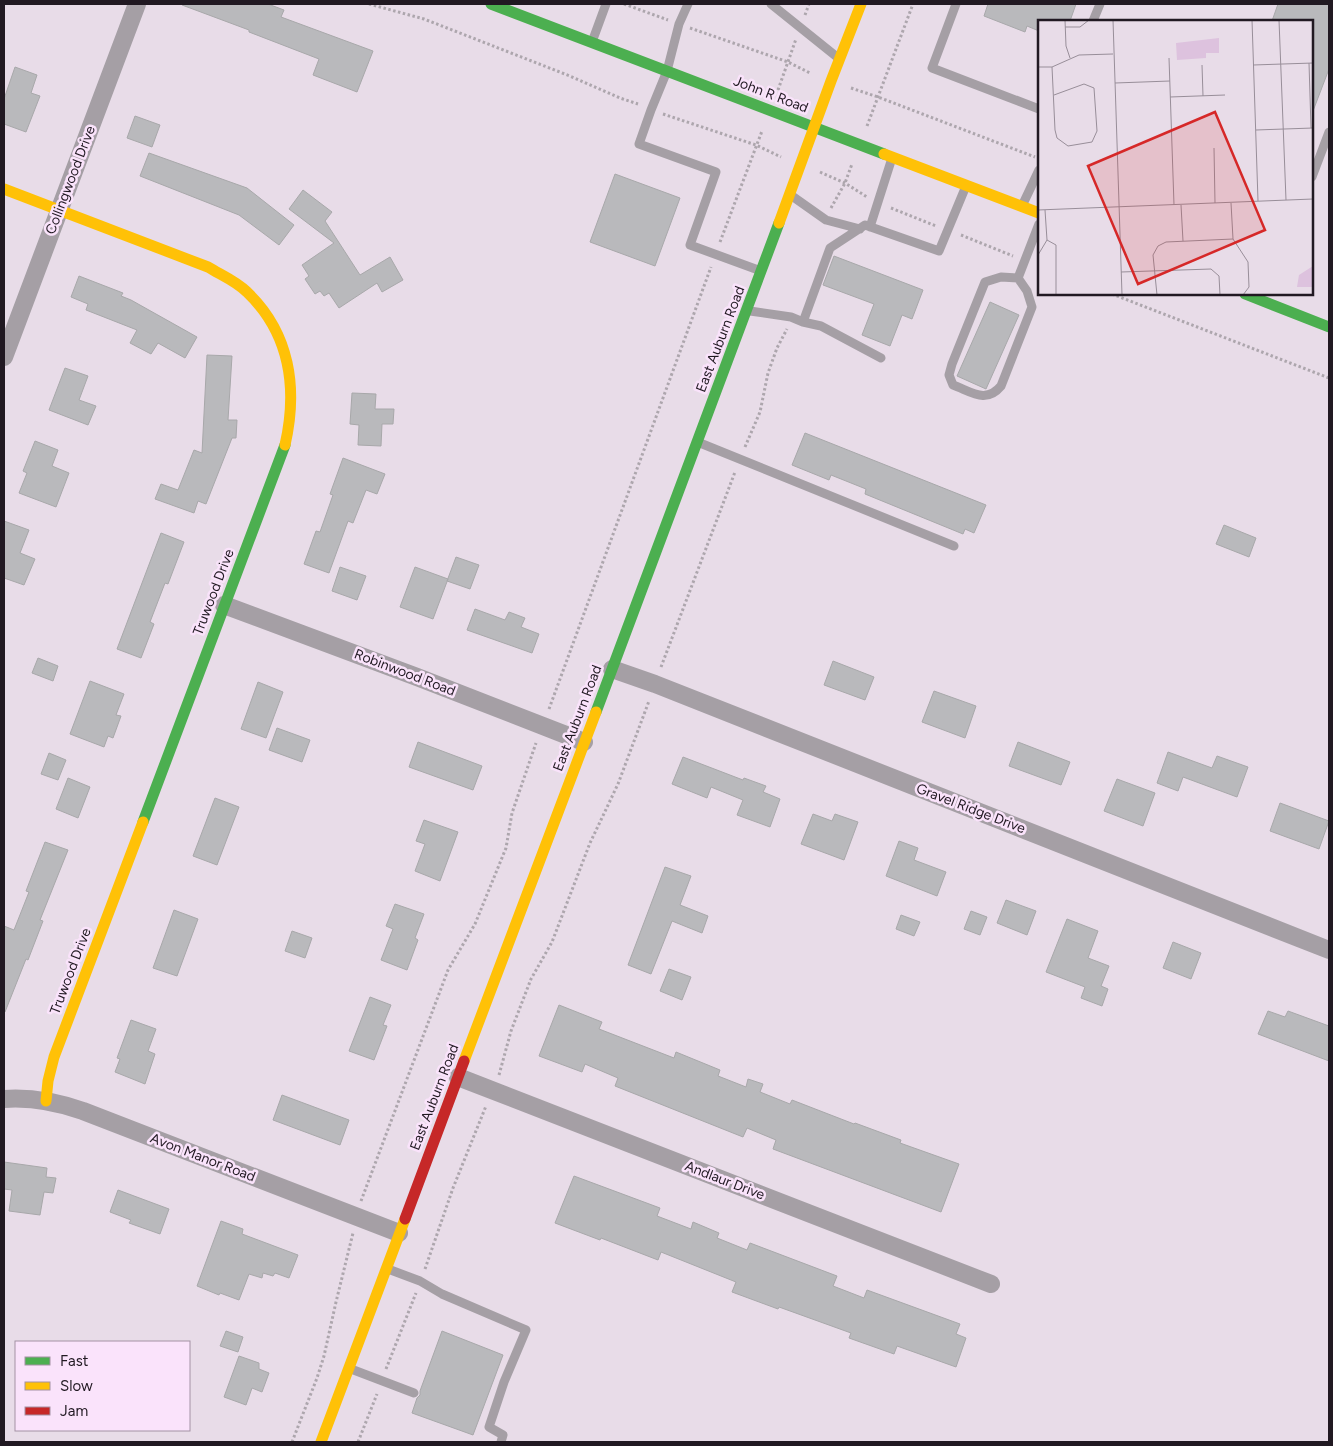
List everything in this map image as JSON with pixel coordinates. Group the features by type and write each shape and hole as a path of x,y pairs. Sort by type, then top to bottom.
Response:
{"main road":[{"name":"John R Road","path":"491,4 1038,213"},
{"name":"East Auburn Road","path":"321,1442 762,272 861,4"},
{"path":"4,188 59,209"},
{"name":"Truwood Drive","path":"46,1101 48,1081 54,1057 285,444 290,425 292,398 291,378 285,352 277,332 265,313 246,292 226,277 208,267 59,209"},
{"path":"1251,295 1264,297 1329,328"}],"street":[{"name":"Collingwood Drive","path":"4,357 137,4"},
{"name":"Robinwood Road","path":"224,605 426,680 584,742"},
{"name":"Gravel Ridge Drive","path":"612,669 969,807 1329,950"},
{"name":"Andlaur Drive","path":"458,1077 991,1284"},
{"name":"Avon Manor Road","path":"4,1099 46,1101 83,1111 399,1233"}],"lane":[{"path":"592,42 606,4"},
{"path":"688,4 680,24 667,71 640,144 716,172 690,245 762,272"},
{"path":"772,4 840,59"},
{"path":"956,4 932,68 1038,109"},
{"path":"1094,20 1100,4"},
{"path":"1313,174 1329,132"},
{"path":"870,227 893,157"},
{"path":"1022,207 1038,172"},
{"path":"803,322 830,248 865,225 939,252 967,185"},
{"path":"790,195 826,220 860,229"},
{"path":"1018,278 1038,227"},
{"path":"1002,277 1018,278 1027,291 1032,307 1001,386 994,394 985,396 953,384 950,375 952,364 985,282 1002,277"},
{"path":"747,311 790,317 821,326 880,358"},
{"path":"698,442 954,546"},
{"path":"386,1268 420,1281 442,1294 526,1330 504,1382 489,1427 503,1435 501,1442"},
{"path":"349,1368 414,1393"}],"path":[{"path":"369,4 424,19 643,106"},
{"path":"624,4 661,18"},
{"path":"871,114 913,4"},
{"path":"690,28 788,62 804,71"},
{"path":"779,86 788,62"},
{"path":"862,92 1030,155"},
{"path":"665,114 756,145 780,156"},
{"path":"719,245 760,137"},
{"path":"832,206 852,166"},
{"path":"830,176 845,183"},
{"path":"548,710 709,270"},
{"path":"1115,295 1329,378"},
{"path":"746,445 760,412 768,373 786,330"},
{"path":"659,673 735,470"},
{"path":"499,1076 510,1031 532,979 552,942 590,844 618,784 647,707"},
{"path":"361,1201 448,970 475,924 506,848 512,812 536,742"},
{"path":"479,1122 486,1105"},
{"path":"292,1442 324,1356 353,1234"}],"building":[{"path":"183,4 268,4 284,10 281,17 373,51 357,92 313,75 319,59"},
{"path":"988,4 1076,4 1070,20 1038,20 1038,31 1027,26 1025,32 984,16"},
{"path":"1278,4 1329,4 1329,69 1313,111 1313,20 1272,20"},
{"path":"15,67 37,75 31,93 40,96 26,132 4,124 4,99"},
{"path":"135,116 160,125 152,147 127,138"},
{"path":"149,153 247,188 294,225 279,245 239,215 140,176"},
{"path":"615,174 680,198 655,266 590,242"},
{"path":"303,190 332,212 325,221 360,275 390,257 403,280 382,292 377,283 339,308 329,293 324,296 320,291 315,294 305,279 309,276 302,265 334,243 289,209"},
{"path":"834,256 923,290 912,319 902,315 890,346 862,335 874,304 823,285"},
{"path":"79,276 123,293 121,296 197,337 185,358 158,343 151,354 130,343 137,330 86,310 88,304 71,297"},
{"path":"990,302 1019,315 986,389 957,376"},
{"path":"207,355 232,356 228,420 237,420 236,438 232,438 206,504 198,501 194,513 155,499 161,484 178,490 194,450 202,453"},
{"path":"65,368 88,376 79,400 96,406 88,425 49,410"},
{"path":"352,393 376,394 375,409 394,409 393,424 382,424 381,446 358,445 359,425 350,424"},
{"path":"805,433 986,505 974,533 965,529 963,534 865,494 866,489 831,475 829,480 792,465"},
{"path":"35,441 58,450 52,466 69,473 56,507 19,493 27,473 23,471"},
{"path":"343,458 385,474 377,494 366,490 353,523 348,521 329,573 304,564 316,531 320,532 333,495 330,494"},
{"path":"4,521 29,530 20,553 35,559 24,585 4,578"},
{"path":"1224,525 1256,538 1249,557 1216,544"},
{"path":"161,533 184,542 168,584 165,583 150,622 154,624 141,658 117,649"},
{"path":"456,557 479,565 470,589 447,581"},
{"path":"340,567 366,576 357,600 332,591"},
{"path":"415,567 448,579 433,619 400,607"},
{"path":"475,609 505,620 509,612 525,618 521,627 539,634 532,653 467,630"},
{"path":"38,658 58,666 53,681 32,673"},
{"path":"833,661 874,677 865,700 824,685"},
{"path":"90,681 124,694 116,715 121,716 113,738 108,736 104,747 70,734"},
{"path":"258,682 283,692 266,738 241,729"},
{"path":"934,691 976,706 965,738 922,722"},
{"path":"277,728 310,740 302,762 269,750"},
{"path":"418,742 482,766 473,790 409,767"},
{"path":"1018,742 1070,762 1061,785 1009,766"},
{"path":"1168,752 1212,768 1217,756 1248,767 1237,797 1183,777 1178,791 1157,783"},
{"path":"49,753 66,760 58,780 41,774"},
{"path":"683,757 743,780 744,778 766,786 763,792 780,799 770,827 737,815 743,800 711,787 707,798 672,784"},
{"path":"68,778 90,787 78,818 56,809"},
{"path":"1117,779 1155,793 1143,826 1104,811"},
{"path":"215,798 239,807 217,865 193,856"},
{"path":"1280,803 1329,821 1319,849 1270,831"},
{"path":"813,814 832,821 835,814 858,822 844,860 801,844"},
{"path":"424,820 458,832 440,881 415,871 425,844 416,841"},
{"path":"899,841 918,848 914,860 946,872 937,896 886,876"},
{"path":"45,842 68,850 40,920 43,921 28,960 26,959 4,1012 4,926 14,930 29,892 26,891"},
{"path":"665,867 691,876 680,905 708,916 702,933 672,921 651,974 628,965"},
{"path":"1006,900 1036,911 1027,935 997,923"},
{"path":"395,904 424,914 415,938 418,940 407,970 381,960 393,929 386,926"},
{"path":"174,910 198,919 177,976 153,968"},
{"path":"971,911 987,917 980,935 964,929"},
{"path":"901,915 920,922 914,936 896,929"},
{"path":"1067,919 1098,931 1088,958 1109,966 1101,986 1108,989 1102,1006 1081,998 1085,987 1046,972"},
{"path":"292,931 312,938 305,958 285,951"},
{"path":"1173,942 1201,953 1191,979 1163,968"},
{"path":"669,969 691,977 682,1000 660,991"},
{"path":"370,997 391,1005 383,1025 387,1026 374,1060 349,1051"},
{"path":"559,1005 602,1022 599,1029 674,1058 676,1052 720,1070 718,1076 746,1087 748,1079 763,1084 760,1092 790,1104 792,1100 901,1140 900,1143 959,1164 941,1212 773,1149 776,1140 747,1128 743,1137 615,1086 618,1078 585,1064 582,1072 539,1056"},
{"path":"1268,1011 1285,1017 1288,1011 1329,1026 1329,1061 1258,1034"},
{"path":"131,1020 156,1029 148,1051 155,1054 145,1084 115,1072 120,1059 117,1058"},
{"path":"282,1095 349,1120 340,1145 273,1120"},
{"path":"4,1162 47,1168 46,1177 56,1178 53,1193 44,1192 40,1215 9,1211 12,1190 4,1189"},
{"path":"574,1176 660,1208 657,1216 691,1229 693,1222 719,1233 717,1238 747,1250 750,1243 837,1276 833,1286 864,1298 867,1290 960,1324 956,1334 966,1338 956,1367 897,1346 894,1354 849,1338 851,1333 732,1292 736,1282 661,1252 658,1260 555,1223"},
{"path":"118,1190 169,1209 160,1234 129,1223 131,1220 110,1212"},
{"path":"221,1221 243,1229 242,1234 298,1255 289,1278 275,1273 273,1276 263,1273 262,1278 249,1274 239,1300 220,1293 219,1295 197,1286"},
{"path":"226,1331 243,1337 238,1352 220,1346"},
{"path":"442,1331 503,1355 473,1435 412,1413"},
{"path":"239,1356 259,1363 259,1369 269,1373 262,1392 252,1388 246,1405 224,1397"}],"traffic: fast":[{"path":"491,4 884,154"},
{"path":"596,712 779,223"},
{"path":"1248,295 1329,327"},
{"path":"143,822 285,445"}],"traffic: slow":[{"path":"779,223 861,4"},
{"path":"884,154 1038,213"},
{"path":"4,189 208,267 243,288 262,308 273,325 287,362 291,403 285,445"},
{"path":"464,1061 596,712"},
{"path":"46,1101 48,1081 54,1057 143,822"},
{"path":"321,1442 405,1219"}],"traffic: jam":[{"path":"405,1219 464,1061"}]}
